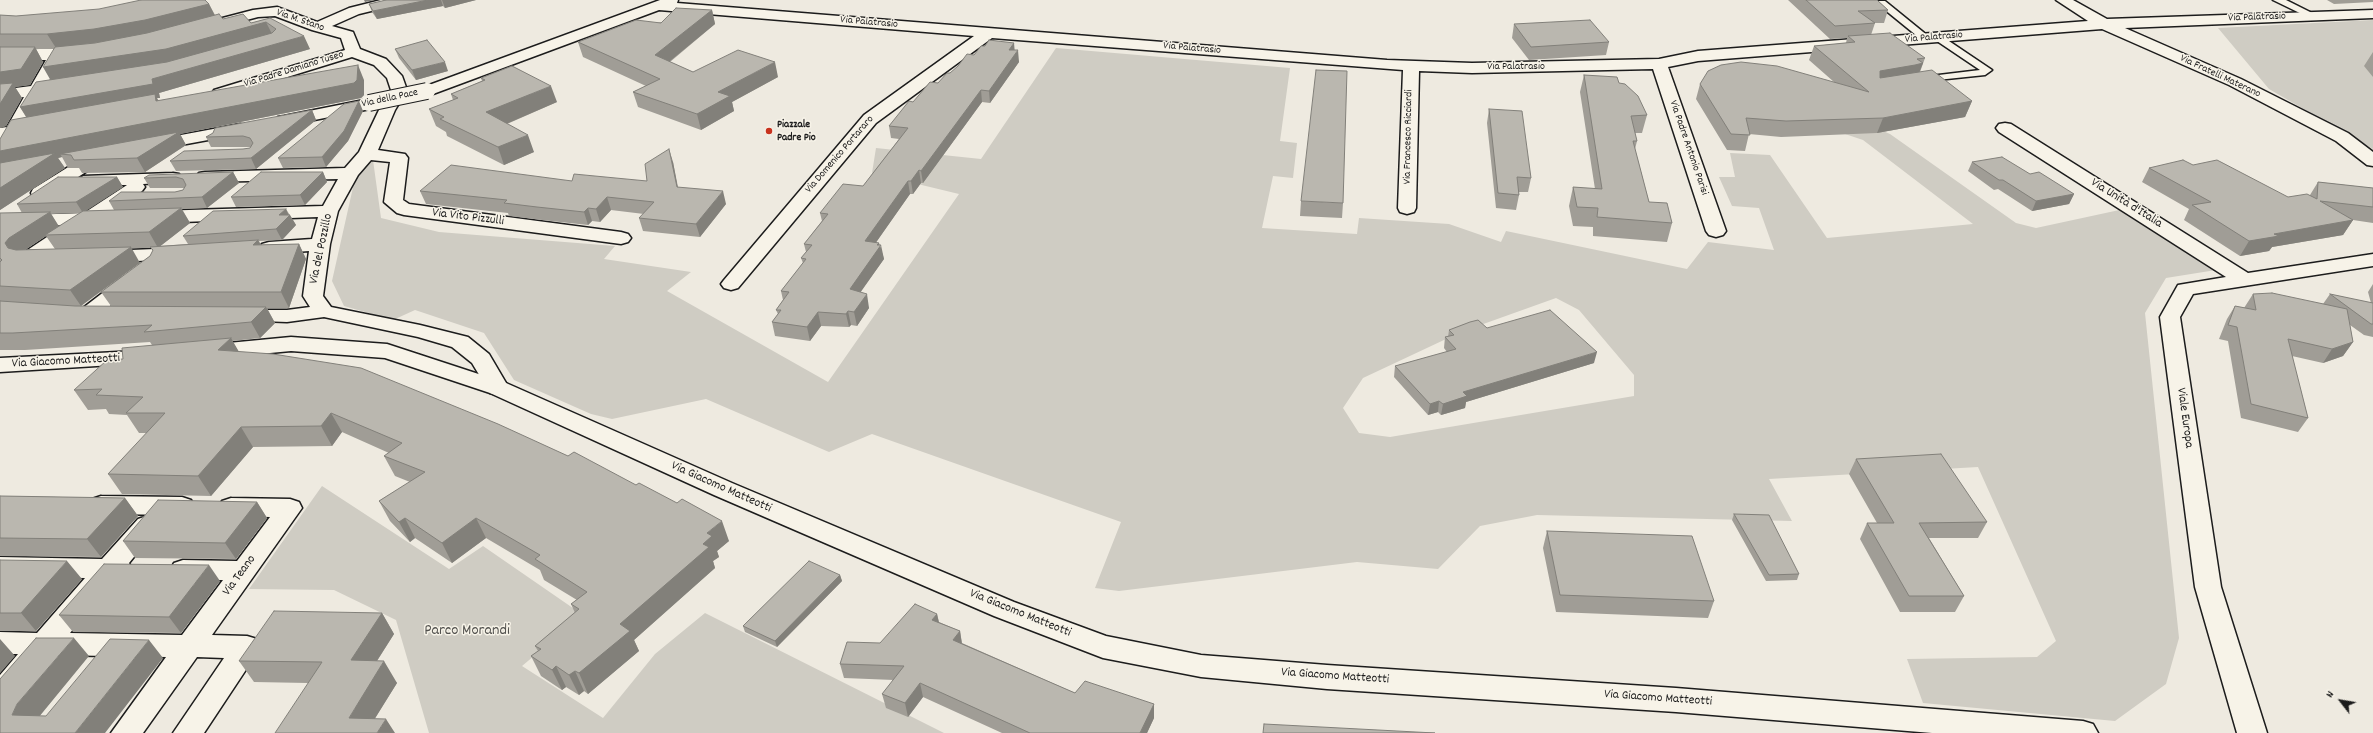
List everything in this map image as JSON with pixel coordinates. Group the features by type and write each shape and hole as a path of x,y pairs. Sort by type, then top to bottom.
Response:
{"street":[{"path":"317,27 354,11 399,0"},
{"name":"Via della Pace","path":"137,148 341,110 427,91 673,0"},
{"name":"Via Fratelli Materano","path":"2063,0 2104,24 2235,82 2342,137 2373,161"},
{"name":"Via Palatrasio","path":"658,6 1411,66 1558,67 1659,64 1698,56 2104,24 2373,14"},
{"name":"Via M. Stano","path":"199,28 258,13 277,11 317,27 348,35 353,52"},
{"name":"Via Domenico Portararo","path":"731,284 870,119 988,33"},
{"path":"0,55 56,55 94,51"},
{"name":"Via Padre Damiano Tuseo","path":"203,96 226,92 353,52"},
{"name":"Via del Pozzillo","path":"324,311 313,296 320,244 329,211 350,173 367,154 387,110 399,90 394,76 380,62 353,52"},
{"path":"0,155 6,133 36,90 56,55"},
{"name":"Via Padre Antonio Parisi","path":"1659,64 1716,231"},
{"name":"Via Francesco Ricciardi","path":"1407,208 1411,66"},
{"path":"0,95 72,85"},
{"path":"316,130 341,110"},
{"path":"6,133 51,125"},
{"name":"Via Unità d'Italia","path":"2005,128 2247,280"},
{"path":"65,258 27,259 150,178 189,155 219,132"},
{"path":"0,220 57,172 107,154"},
{"name":"Via Vito Pizzulli","path":"367,154 399,158 394,202 404,210 621,238"},
{"path":"117,315 78,315 158,260 192,241 215,215 286,155"},
{"path":"57,172 150,178 350,173"},
{"path":"122,196 166,196"},
{"path":"0,220 127,218 329,211"},
{"path":"250,249 320,244"},
{"path":"88,257 158,260"},
{"name":"Viale Europa","path":"2252,733 2208,587 2170,317 2184,289 2373,260"},
{"path":"225,316 287,316 324,311 359,320 420,331 460,342 481,359 498,388"},
{"name":"Via Giacomo Matteotti","path":"0,365 110,361 291,344 387,351 498,388 723,489 1004,609 1103,647 1209,667 1676,700 2083,733"},
{"path":"78,505 164,505"},
{"path":"0,695 164,505"},
{"name":"Via Teano","path":"126,733 290,508 164,505"},
{"path":"0,567 244,571"},
{"path":"0,643 248,647 188,733"},
{"path":"98,668 117,645"}],"lane":[{"path":"2278,0 2313,16"},
{"path":"1882,3 1931,38 1987,70 1924,80 1912,85"}],"green space":[{"path":"2373,20 2373,149 2269,89 2218,28"},
{"path":"1056,48 1290,68 1280,141 1297,143 1293,178 1273,176 1262,228 1357,234 1359,218 1449,224 1501,242 1506,231 1687,269 1708,242 1774,250 1759,208 1732,206 1719,177 1735,177 1730,153 1770,155 1827,238 1973,224 1863,140 1845,134 1876,128 1890,134 2016,223 2036,228 2124,209 2216,270 2166,278 2145,313 2179,638 2166,684 2115,721 1923,703 1907,659 2037,657 2056,641 1978,467 1769,479 1792,521 1537,515 1480,526 1438,569 1357,562 1119,591 1095,588 1121,522 872,434 829,452 706,399 612,419 591,414 514,380 484,333 415,310 393,320 344,306 332,281 356,174 373,160 381,218 439,232 615,246 604,259 691,272 667,291 828,382 959,194 872,173 876,148 981,159","holes":["1556,298 1579,310 1634,375 1634,396 1390,437 1359,433 1343,408 1363,378 1461,332"]},
{"name":"Parco Morandi","path":"322,486 449,569 483,546 583,615 522,666 603,718 655,654 705,613 944,733 429,733 396,620 334,590 249,589"}],"building":[{"path":"141,0 205,0 209,4 145,20 94,29 47,34 0,34 0,15 16,16 99,9"},
{"path":"386,0 428,0 373,11 369,4"},
{"path":"1806,0 1877,0 1888,10 1858,11 1875,23 1835,26"},
{"path":"676,8 712,10 655,55 693,72 738,50 775,62 718,92 730,96 697,114 633,92 660,79 578,42 636,20 661,23"},
{"path":"219,14 223,19 243,14 251,23 270,18 304,36 152,79 153,84 20,107 36,82 167,62 272,33 276,29 266,22 166,49 43,67 55,47 95,43 147,33"},
{"path":"1590,20 1609,42 1531,47 1514,24"},
{"path":"1890,33 1925,58 1917,59 1923,63 1880,71 1880,78 1932,70 1972,101 1883,118 1786,121 1746,118 1750,135 1731,134 1700,84 1708,71 1721,65 1741,62 1777,66 1869,92 1814,46 1855,42 1848,36"},
{"path":"427,40 445,62 412,70 395,49"},
{"path":"989,40 1014,43 1009,50 1018,50 989,91 981,90 921,171 919,170 911,181 908,181 865,241 879,243 877,245 881,245 850,289 867,294 854,312 848,311 846,314 818,312 807,327 772,322 781,310 776,310 789,292 781,291 806,259 801,258 812,245 804,244 828,214 820,213 843,184 863,186 908,128 889,126 909,101 913,102 930,82 938,83 947,73 950,73 958,66 967,54 974,55 981,46 985,46"},
{"path":"0,47 35,47 21,69 0,72"},
{"path":"358,65 357,80 354,83 0,151 0,139 11,120 155,94 156,101"},
{"path":"512,66 551,86 486,112 528,135 498,147 440,119 444,117 429,109 458,98 451,94 485,80 481,78"},
{"path":"1316,70 1347,71 1343,203 1301,201"},
{"path":"1584,75 1617,77 1619,83 1625,84 1638,96 1647,115 1631,116 1637,141 1633,141 1649,202 1667,203 1672,223 1597,217 1598,208 1577,207 1573,187 1602,189"},
{"path":"13,83 0,104 0,84"},
{"path":"359,101 344,131 322,157 278,158 344,104"},
{"path":"1489,109 1522,111 1531,178 1517,177 1519,195 1498,193"},
{"path":"312,110 251,158 170,161 184,151 243,149 250,148 253,143 250,138 243,136 206,137 213,133 215,128"},
{"path":"179,132 137,158 74,160 71,155 60,154"},
{"path":"669,149 677,187 723,191 696,224 639,218 654,202 607,197 596,209 588,208 584,212 504,203 507,200 420,191 451,165 572,181 574,174 647,181 645,164"},
{"path":"55,153 0,188 0,163"},
{"path":"2002,157 2030,174 2039,172 2074,194 2036,201 2003,180 1999,180 1972,162"},
{"path":"2183,160 2193,165 2217,160 2288,197 2307,194 2317,199 2318,182 2373,188 2373,207 2320,201 2353,220 2274,234 2279,236 2249,241 2192,205 2211,202 2149,168"},
{"path":"233,172 202,197 109,201 121,192 175,192 183,190 186,185 183,179 176,177 144,178 149,175"},
{"path":"261,172 323,172 300,195 231,197"},
{"path":"58,177 117,177 76,202 17,204"},
{"path":"181,208 149,232 45,235 83,211"},
{"path":"286,209 279,215 290,215 276,229 183,236 213,211"},
{"path":"50,212 9,238 5,243 8,248 16,250 131,247 70,290 0,286 0,262 2,260 0,258 0,213"},
{"path":"258,240 253,245 299,244 281,292 101,292 150,256 153,250 150,247"},
{"path":"2272,293 2347,309 2353,342 2332,349 2288,339 2308,418 2251,404 2237,327 2228,325 2235,306 2256,310 2253,294"},
{"path":"2330,294 2373,303 2373,324 2371,324"},
{"path":"0,301 75,306 266,307 251,322 144,332 152,325 0,333"},
{"path":"1550,310 1597,352 1463,392 1467,396 1443,404 1439,401 1430,404 1395,366 1456,349 1445,337 1454,335 1449,330 1470,322 1478,320 1487,328"},
{"path":"231,338 218,350 273,354 361,368 498,424 568,456 574,452 636,485 639,483 677,503 682,499 722,521 707,533 712,536 703,544 709,547 620,624 630,631 579,673 575,671 569,675 556,666 552,670 531,656 541,649 535,646 579,609 571,604 587,592 535,559 540,555 476,518 442,543 405,518 399,522 379,501 425,472 384,456 402,443 331,413 321,426 241,427 198,476 108,474 165,413 126,413 143,397 96,395 102,389 74,390 107,360 123,359 122,348"},
{"path":"1941,454 1987,522 1919,523 1964,596 1909,596 1867,523 1894,523 1856,459"},
{"path":"0,496 125,498 87,539 0,538"},
{"path":"158,500 257,502 225,543 123,541"},
{"path":"1734,514 1769,515 1799,574 1769,575"},
{"path":"1547,531 1692,536 1714,601 1560,595"},
{"path":"0,560 67,561 21,613 0,613"},
{"path":"809,561 840,575 775,641 743,626"},
{"path":"104,564 209,565 169,617 59,615"},
{"path":"915,604 937,614 932,620 960,631 953,640 1075,693 1085,681 1154,704 1140,733 1030,733 920,683 905,703 882,694 904,666 840,664 847,642 880,643"},
{"path":"274,611 382,613 351,660 384,661 349,718 386,719 377,733 275,733 322,662 239,661"},
{"path":"36,638 74,638 17,704 12,715 46,716 110,639 149,640 75,733 0,733 0,679"},
{"path":"1264,724 1435,733 1263,733"}],"place":[{"name":"Piazzale Padre Pio","path":"769,131"}]}
